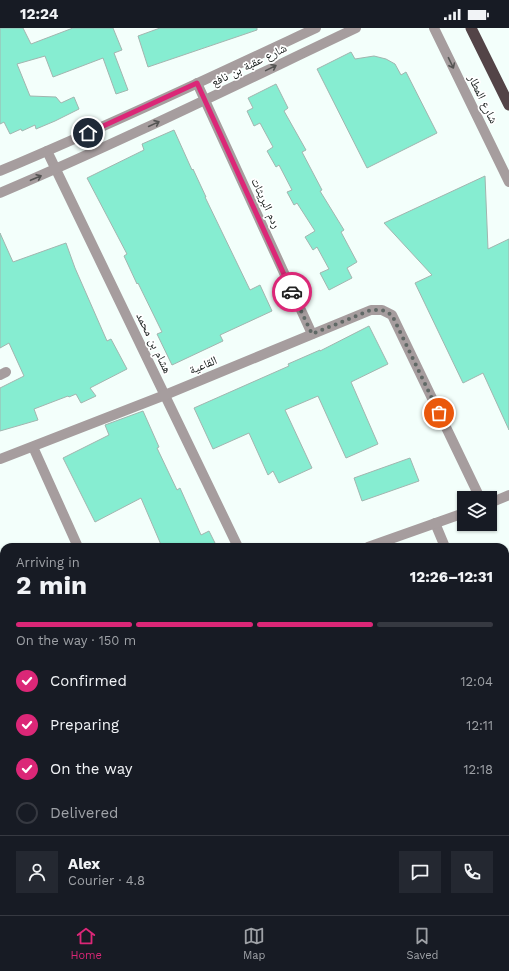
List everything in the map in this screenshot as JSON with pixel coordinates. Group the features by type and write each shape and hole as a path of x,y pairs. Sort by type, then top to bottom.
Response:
{"highway":[{"name":"شارع المطار","path":"471,28 509,105"}],"street":[{"name":"شارع عقبة بن نافع","path":"0,171 316,28"},
{"name":"شارع عقبة بن نافع","path":"0,194 205,100 356,28"},
{"name":"شارع المطار","path":"434,28 509,182"},
{"name":"ردم البريثات","path":"197,83 312,334"},
{"name":"هشام بن محمد","path":"47,151 236,543"},
{"name":"القاعية","path":"0,459 165,396 371,310 382,310 392,315 477,491"},
{"path":"33,447 76,543"},
{"path":"497,500 509,495"},
{"path":"379,543 457,515"},
{"path":"434,523 443,543"}],"building":[{"path":"0,28 23,28 31,44 73,28 113,28 122,50 114,53 128,90 116,94 103,58 53,77 45,56 17,64 30,96 56,97 61,103 74,97 79,109 36,129 35,125 22,131 21,129 10,134 4,122 0,124"},
{"path":"160,28 257,28 257,30 148,67 138,36"},
{"path":"351,52 355,59 374,56 386,59 395,64 401,75 406,72 437,133 367,168 317,69"},
{"path":"276,84 288,108 284,111 306,150 302,152 322,190 320,191 344,230 341,232 357,262 347,268 352,278 329,290 320,273 329,269 317,247 313,250 305,237 315,231 297,203 294,205 287,192 292,190 279,165 276,167 267,151 273,147 260,123 254,126 247,111 253,108 248,98"},
{"path":"174,130 250,290 260,285 272,311 220,335 223,341 172,365 157,334 162,332 124,256 127,254 87,178 144,150 142,144"},
{"path":"485,176 488,249 509,239 509,430 483,373 463,383 415,283 432,275 384,223"},
{"path":"0,233 13,262 66,243 75,268 107,341 111,339 127,369 90,388 96,396 81,403 76,394 69,397 68,396 34,409 38,420 0,431 0,388 24,376 9,343 0,348"},
{"path":"369,326 388,364 351,382 378,444 346,458 318,396 285,410 312,468 279,483 273,471 268,475 249,433 213,449 194,408 289,366 288,364 320,351"},
{"path":"143,411 159,447 157,448 177,490 180,488 201,535 209,531 215,543 160,543 141,498 95,522 63,458 109,435 105,425"},
{"path":"410,458 419,481 362,501 354,478"}],"way so far":[{"path":"292,292 312,334 371,310 382,310 392,315 439,413"}],"route":[{"path":"88,133 197,83 292,292"}]}
